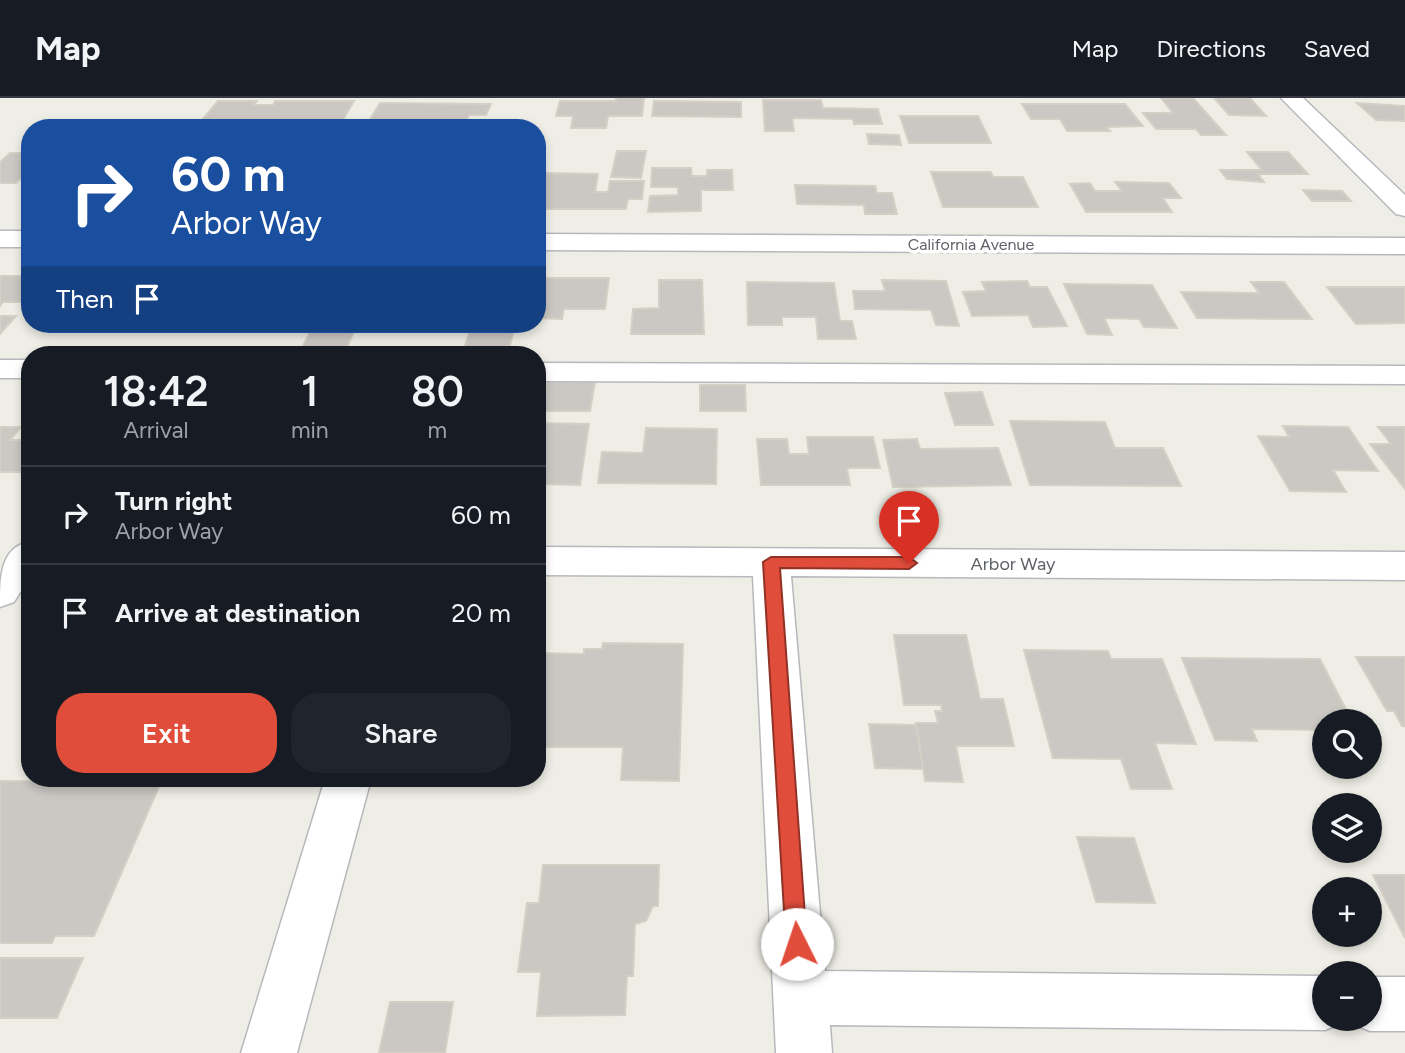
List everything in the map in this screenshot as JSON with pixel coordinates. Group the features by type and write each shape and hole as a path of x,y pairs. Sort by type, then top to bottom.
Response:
{"street":[{"path":"1291,98 1405,208"},
{"path":"0,239 21,239"},
{"name":"California Avenue","path":"546,242 1405,246"},
{"path":"0,369 21,369"},
{"path":"546,372 1405,375"},
{"path":"0,592 17,558"},
{"name":"Arbor Way","path":"546,561 1405,566"},
{"path":"771,562 804,1053"},
{"path":"269,1053 346,787"},
{"path":"800,998 1312,1003"},
{"path":"1382,1004 1405,1004"}],"building":[{"path":"616,98 644,98 642,116 608,116 606,128 571,128 573,116 556,116 560,101 616,101"},
{"path":"1161,98 1193,98 1226,135 1201,135 1196,129 1156,129 1143,113 1173,113"},
{"path":"1214,98 1250,98 1266,116 1229,115"},
{"path":"763,100 821,100 823,108 878,109 882,124 854,124 853,119 792,118 794,131 765,131"},
{"path":"218,101 257,101 254,105 273,105 275,101 354,101 343,119 203,119"},
{"path":"654,101 741,102 741,117 652,116"},
{"path":"380,103 491,104 486,115 469,115 467,119 370,119"},
{"path":"1357,103 1405,106 1405,121 1376,120"},
{"path":"1022,104 1125,104 1143,126 1106,127 1110,131 1067,131 1060,119 1031,119"},
{"path":"900,116 978,116 991,143 909,143"},
{"path":"867,134 899,135 901,145 869,144"},
{"path":"617,151 646,151 641,178 611,177"},
{"path":"1247,152 1288,152 1308,174 1258,174 1264,182 1227,179 1220,170 1262,170"},
{"path":"10,153 21,153 21,178 16,183 0,183 0,162"},
{"path":"652,168 691,168 692,176 707,176 707,170 732,170 733,190 701,190 701,211 648,212 650,196 678,195 678,187 651,187"},
{"path":"931,172 991,172 993,177 1023,177 1038,207 943,207"},
{"path":"546,173 598,174 595,192 608,192 610,181 644,181 642,199 628,199 626,209 546,209"},
{"path":"1115,182 1169,183 1181,198 1163,198 1172,212 1086,212 1070,184 1090,183 1095,191 1122,191"},
{"path":"795,185 875,186 877,193 892,193 897,214 865,214 864,205 797,204"},
{"path":"1303,190 1342,191 1351,201 1312,201"},
{"path":"0,276 21,276 21,302 3,302 0,306"},
{"path":"546,278 609,278 605,309 564,309 562,319 546,318"},
{"path":"659,280 702,280 704,334 631,334 633,309 659,308"},
{"path":"882,280 946,281 959,326 936,325 931,310 855,309 853,291 885,291"},
{"path":"1027,281 1030,287 1047,287 1067,326 1033,327 1028,315 972,316 963,292 986,291 982,282"},
{"path":"747,282 834,283 840,321 852,321 856,339 818,339 816,317 782,317 782,325 748,325"},
{"path":"1251,282 1284,282 1312,319 1197,318 1181,292 1259,293"},
{"path":"1064,284 1152,285 1177,328 1144,327 1139,319 1104,318 1112,335 1087,334"},
{"path":"1327,287 1405,287 1405,323 1356,324"},
{"path":"0,316 16,316 0,334"},
{"path":"310,333 353,333 348,346 303,346"},
{"path":"469,333 513,333 510,346 465,346"},
{"path":"547,382 595,382 590,411 546,411"},
{"path":"700,385 745,385 746,411 700,411"},
{"path":"982,392 993,425 955,425 945,393"},
{"path":"1010,421 1105,422 1115,448 1163,448 1181,486 1030,485"},
{"path":"546,423 589,424 580,485 546,484"},
{"path":"1283,426 1348,427 1378,471 1333,470 1346,492 1290,491 1258,436 1289,437"},
{"path":"0,427 21,427 10,440 21,440 21,472 0,472"},
{"path":"1378,427 1405,427 1405,489 1370,444 1391,444"},
{"path":"646,428 717,429 716,484 598,483 602,452 643,453"},
{"path":"807,437 873,437 880,468 847,468 850,485 761,485 757,439 787,439 789,454 809,454"},
{"path":"917,439 920,449 998,448 1011,485 893,487 883,440"},
{"path":"894,635 966,635 980,699 1003,699 1014,746 956,746 963,782 925,781 916,723 938,723 935,711 942,711 941,705 904,705"},
{"path":"603,643 683,644 679,781 621,780 623,747 546,747 546,653 584,654 584,649 602,649"},
{"path":"1024,650 1108,651 1111,659 1162,659 1196,744 1155,743 1172,789 1131,789 1121,759 1053,758"},
{"path":"1356,657 1405,657 1405,726 1402,726 1394,711 1387,711"},
{"path":"1182,658 1320,659 1346,709 1312,709 1312,730 1252,729 1257,741 1215,740"},
{"path":"869,724 916,725 923,769 875,768"},
{"path":"0,781 21,781 21,787 159,787 94,936 55,936 52,943 0,943"},
{"path":"1077,837 1134,838 1155,903 1096,902"},
{"path":"543,865 659,865 658,906 653,906 646,921 635,924 633,976 627,976 625,1015 537,1016 541,972 518,972 527,903 539,903"},
{"path":"1373,875 1405,875 1405,938 1382,893 1382,877"},
{"path":"0,958 83,958 57,1018 0,1018"},
{"path":"390,1002 453,1002 445,1053 379,1053"}],"route":[{"path":"797,944 771,562 909,563"}]}
